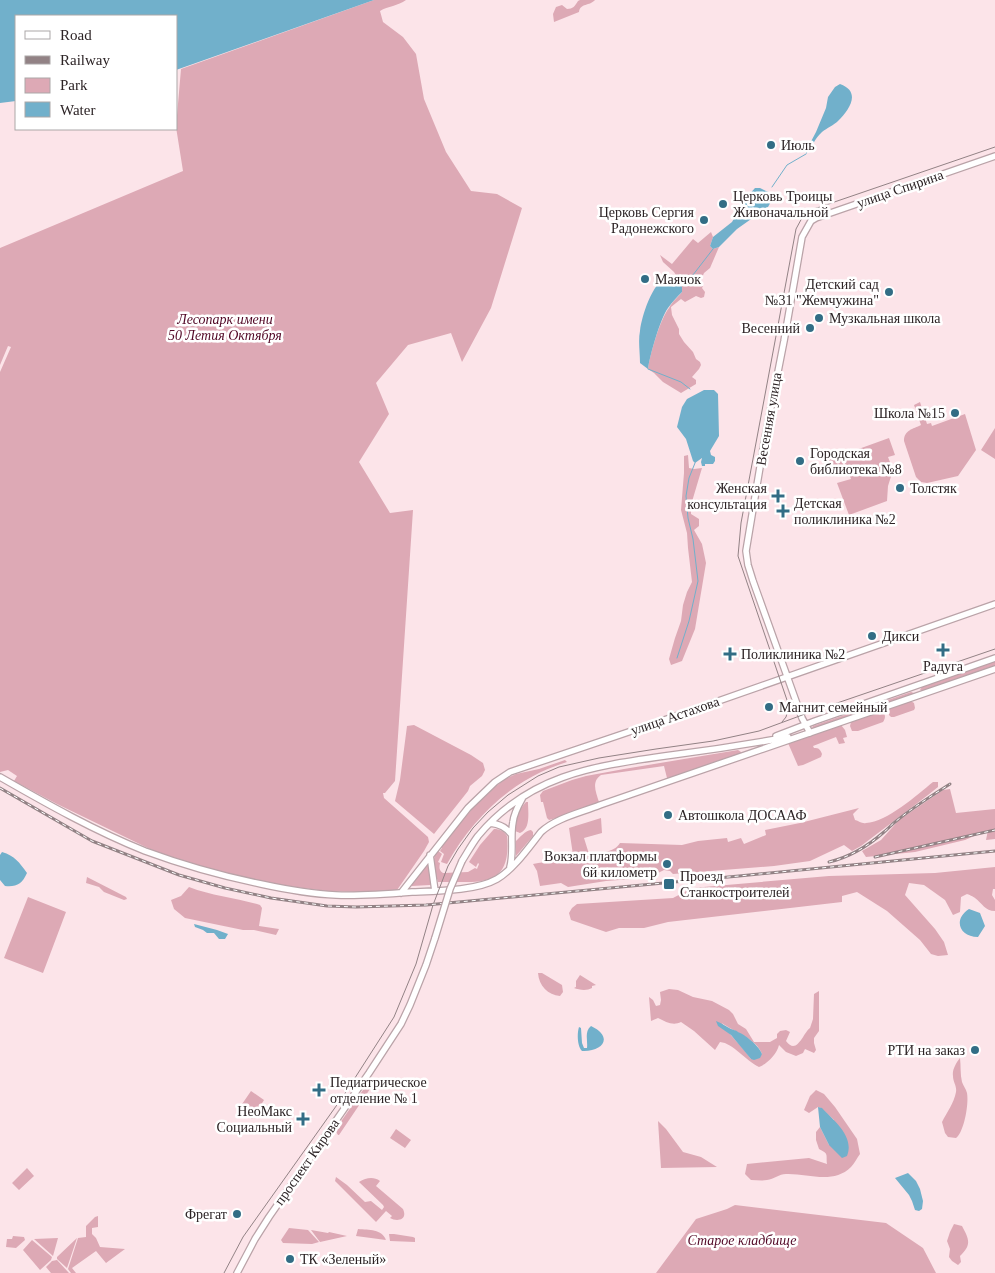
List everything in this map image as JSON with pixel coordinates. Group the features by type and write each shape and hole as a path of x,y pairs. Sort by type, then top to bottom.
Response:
{"main road":[{"name":"улица Спирина","path":"807,226 811,221 823,215 995,156"},
{"name":"Весенняя улица","path":"807,226 802,236 798,256 746,551 752,580 802,718 810,733"},
{"name":"улица Астахова","path":"401,893 468,808 495,782 510,772 995,604"},
{"path":"762,742 806,724 995,658"},
{"path":"0,778 48,804 145,851 224,876 281,888 336,895 435,891 484,884 495,880 508,871 541,832 556,821 995,669"},
{"path":"915,686 918,696"},
{"path":"490,823 522,797 556,778 594,768 810,733"},
{"path":"508,871 513,850 514,814 522,797"},
{"path":"490,823 502,826 512,835"},
{"name":"проспект Кирова","path":"237,1273 265,1223 370,1073 401,1024 420,981 447,897 462,861 477,838 490,823"},
{"path":"430,855 435,891"}],"green space":[{"name":"Лесопарк имени 50 Летия Октября","path":"374,0 406,0 380,11 383,22 403,37 416,54 424,99 446,152 471,191 497,194 522,208 491,308 462,362 451,333 408,345 376,383 389,414 359,462 390,513 413,510 395,781 383,793 384,798 428,837 429,842 395,893 326,891 279,885 234,876 191,863 154,851 57,804 14,781 17,776 8,770 0,772 0,372 11,347 8,346 0,365 0,248 183,171 176,130 178,130 181,69"},
{"path":"580,0 595,0 581,7 579,12 554,22 553,14 556,7 562,5 567,9 571,8"},
{"path":"711,232 713,237 710,246 713,249 719,247 710,268 704,273 701,280 702,288 705,292 704,297 696,296 685,302 681,299 671,307 679,334 701,365 692,377 696,380 696,384 681,393 663,382 648,369 653,346 662,320 672,304 682,292 682,287 678,283 679,280 674,272 663,262 660,255 672,264 693,239 698,243"},
{"path":"920,402 927,424 931,423 932,426 965,414 976,450 958,476 927,483 921,482 916,477 904,437 907,432 921,425 914,405"},
{"path":"995,428 995,459 981,450"},
{"path":"889,438 895,455 888,457 893,470 888,486 887,501 849,515 837,483 851,479 842,455"},
{"path":"839,452 844,467 830,472 825,457"},
{"path":"688,455 689,468 702,468 691,505 691,514 699,519 699,526 694,530 702,544 706,563 695,629 682,661 671,665 669,659 681,621 683,605 692,582 687,533 681,510 684,456"},
{"path":"995,661 995,667 922,691 920,690 922,687"},
{"path":"911,692 914,693 913,695 812,728 813,726"},
{"path":"909,700 914,703 914,710 894,717 889,715 890,708 898,703"},
{"path":"880,711 885,715 883,722 858,731 852,731 850,726 853,720"},
{"path":"414,725 471,755 483,763 485,770 482,776 470,786 434,834 395,801 400,780 407,726"},
{"path":"841,725 847,737 843,738 845,743 839,744 836,737 813,746 820,750 821,757 798,766 788,743"},
{"path":"738,750 741,754 643,788 667,778 664,766 601,775 595,784 599,802 574,813 549,820 543,802 541,802 540,795 543,791 586,776"},
{"path":"565,760 567,762 547,769 526,780 499,799 475,823 447,864 441,862 444,854 440,851 442,848 440,847 472,809 495,787 505,779 516,774 539,769"},
{"path":"933,782 938,782 938,787 861,846 852,851 844,845 810,861 774,866 673,874 670,871 664,870 658,873 638,875 633,879 568,887 561,883 540,886 537,871 533,864 559,860 573,855 569,828 601,818 602,833 584,838 589,854 610,851 620,843 682,845 727,838 728,842 741,838 744,844 766,835 765,830 859,808 853,814 855,820 863,823 874,821 892,813"},
{"path":"950,789 956,813 995,809 995,839 986,840 988,830 965,840 915,852 866,857 862,851 881,840 899,820 943,790"},
{"path":"526,802 528,802 527,824 524,831 520,833 515,830 514,822"},
{"path":"494,829 502,831 507,836 507,853 504,866 498,874 489,879 479,881 438,882 434,862 437,850 442,854 438,862 443,873 468,872 475,868 477,869 478,863 476,867 469,862"},
{"path":"531,830 533,836 516,856 516,841"},
{"path":"427,863 429,863 432,882 430,885 412,886 412,884"},
{"path":"995,867 995,889 993,889 992,895 995,900 995,911 986,908 967,894 961,897 960,912 953,915 945,900 924,885 909,883 905,895 935,929 944,942 948,955 938,956 931,954 920,940 887,911 857,892 842,896 842,902 668,922 644,928 619,928 606,932 571,920 569,913 577,904 673,898 692,888 829,876 935,873"},
{"path":"87,877 127,899 124,900 104,892 99,887 86,883"},
{"path":"189,887 260,905 262,908 259,926 279,929 276,935 185,918 174,909 171,900 181,896"},
{"path":"28,897 66,912 43,973 4,958"},
{"path":"538,973 542,973 562,985 563,992 560,996 548,992 542,986"},
{"path":"580,975 596,985 588,990 574,988"},
{"path":"669,989 678,990 693,997 712,1001 729,1010 738,1024 746,1029 754,1042 770,1042 777,1038 777,1034 780,1031 786,1030 790,1032 786,1041 793,1046 800,1042 810,1028 813,1019 814,994 819,991 819,1031 814,1038 816,1050 814,1053 805,1049 803,1053 796,1056 786,1052 779,1045 771,1058 759,1067 725,1043 720,1042 715,1050 681,1022 672,1024 658,1018 651,1021 649,997 656,1006 660,1005 660,992","holes":["722,1023 750,1040 762,1054 751,1059"]},
{"path":"960,1058 961,1079 967,1093 967,1104 964,1124 956,1138 948,1137 942,1122 955,1096 953,1071"},
{"path":"370,1089 338,1135 335,1130 363,1090"},
{"path":"816,1090 824,1094 835,1107 857,1139 860,1154 851,1167 836,1176 820,1177 786,1174 767,1180 751,1180 745,1174 747,1164 809,1158 827,1164 826,1155 819,1149 816,1132 820,1127 829,1145 834,1120 818,1107 809,1113 804,1110 810,1096"},
{"path":"251,1091 264,1100 252,1119 238,1110"},
{"path":"658,1121 683,1152 701,1157 717,1167 661,1168"},
{"path":"396,1129 411,1140 405,1148 390,1138"},
{"path":"27,1168 34,1176 19,1190 12,1183"},
{"path":"336,1177 365,1202 371,1201 382,1210 383,1205 359,1182 370,1178 380,1181 376,1186 403,1209 403,1218 399,1220 390,1218 392,1216 386,1211 376,1222 335,1181"},
{"name":"Старое кладбище","path":"735,1205 886,1223 923,1248 936,1273 656,1273 696,1219"},
{"path":"98,1216 98,1227 92,1228 92,1234 100,1247 125,1249 106,1263 96,1251 72,1268 76,1273 71,1273 68,1269 78,1238 86,1237 86,1226"},
{"path":"954,1224 962,1226 968,1242 960,1256 961,1262 958,1265 949,1257 950,1249 947,1241"},
{"path":"289,1228 308,1230 319,1242 312,1244 283,1243 281,1240"},
{"path":"358,1229 378,1232 386,1240 356,1236"},
{"path":"311,1230 329,1232 347,1236 320,1242"},
{"path":"389,1234 413,1237 415,1242 390,1241"},
{"path":"13,1236 24,1237 25,1240 16,1248 6,1247 7,1239 12,1239"},
{"path":"58,1238 53,1256 34,1239"},
{"path":"77,1238 67,1268 57,1257"},
{"path":"32,1240 52,1257 40,1270 23,1250"},
{"path":"57,1260 69,1273 51,1273 46,1267 52,1261"}],"water":[{"path":"0,0 374,0 178,69 178,15 15,15 15,101 0,103"},
{"path":"840,84 847,87 851,92 852,96 849,107 835,124 820,134 806,154 826,108 828,97 835,87"},
{"path":"755,188 760,188 772,194 773,198 768,207 759,211 719,247 713,249 710,246 713,237 732,222 746,198"},
{"path":"667,276 674,279 682,287 682,292 665,313 653,346 648,369 640,363 639,339 641,324 652,293"},
{"path":"704,390 714,390 718,394 719,436 710,451 711,455 715,457 715,461 713,464 702,466 702,458 695,463 693,461 686,439 677,427 682,407 687,399"},
{"path":"2,852 16,860 27,873 19,884 5,886 0,880 0,855"},
{"path":"969,909 980,913 985,926 978,937 966,934 960,927 961,918"},
{"path":"194,924 228,934 225,939 219,939 214,933 207,933 195,927"},
{"path":"716,1021 752,1042 761,1051 760,1058 751,1059 731,1035 718,1026"},
{"path":"591,1026 602,1035 603,1043 596,1049 582,1051 578,1039 579,1027 581,1028 582,1043 584,1048 587,1048 587,1033"},
{"path":"818,1107 822,1108 832,1118 846,1135 849,1149 847,1156 842,1158 829,1145 820,1127"},
{"path":"908,1173 916,1181 920,1189 923,1201 922,1209 919,1211 915,1210 909,1195 895,1178"}],"waterway":[{"path":"772,187 787,165 806,154"},
{"path":"686,284 713,249"},
{"path":"648,369 681,382 690,389"},
{"path":"677,658 689,621 698,581 686,496 689,478 695,463"}],"tram line":[{"path":"782,722 786,717 789,706 738,556 741,523 796,229 803,216 811,210 995,147"},
{"path":"224,1273 243,1237 344,1095 394,1017 416,964 433,905 448,866 458,849 473,828 508,795 538,776 559,767 599,758 713,741 759,731 995,649"}],"railway":[{"path":"829,862 851,854 865,846 908,812 950,784"},
{"path":"0,788 92,841 179,875 271,898 327,906 426,905 995,851"},
{"path":"875,857 995,830"}],"place":[{"name":"Июль","path":"771,145"},
{"name":"Церковь Троицы Живоначальной","path":"723,204"},
{"name":"Церковь Сергия Радонежского","path":"704,220"},
{"name":"Маячок","path":"645,279"},
{"name":"Детский сад №31 \"Жемчужина\"","path":"889,292"},
{"name":"Музкальная школа","path":"819,318"},
{"name":"Весенний","path":"810,328"},
{"name":"Школа №15","path":"955,413"},
{"name":"Городская библиотека №8","path":"800,461"},
{"name":"Толстяк","path":"900,488"},
{"name":"Женская консультация","path":"778,496"},
{"name":"Детская поликлиника №2","path":"783,511"},
{"name":"Дикси","path":"872,636"},
{"name":"Радуга","path":"943,650"},
{"name":"Поликлиника №2","path":"730,654"},
{"name":"Магнит семейный","path":"769,707"},
{"name":"Автошкола ДОСААФ","path":"668,815"},
{"name":"Вокзал платформы 6й километр","path":"667,864"},
{"name":"Проезд Станкостроителей","path":"669,884"},
{"name":"РТИ на заказ","path":"975,1050"},
{"name":"Педиатрическое отделение № 1","path":"319,1090"},
{"name":"НеоМакс Социальный","path":"303,1119"},
{"name":"Фрегат","path":"237,1214"},
{"name":"ТК «Зеленый»","path":"290,1259"}]}
